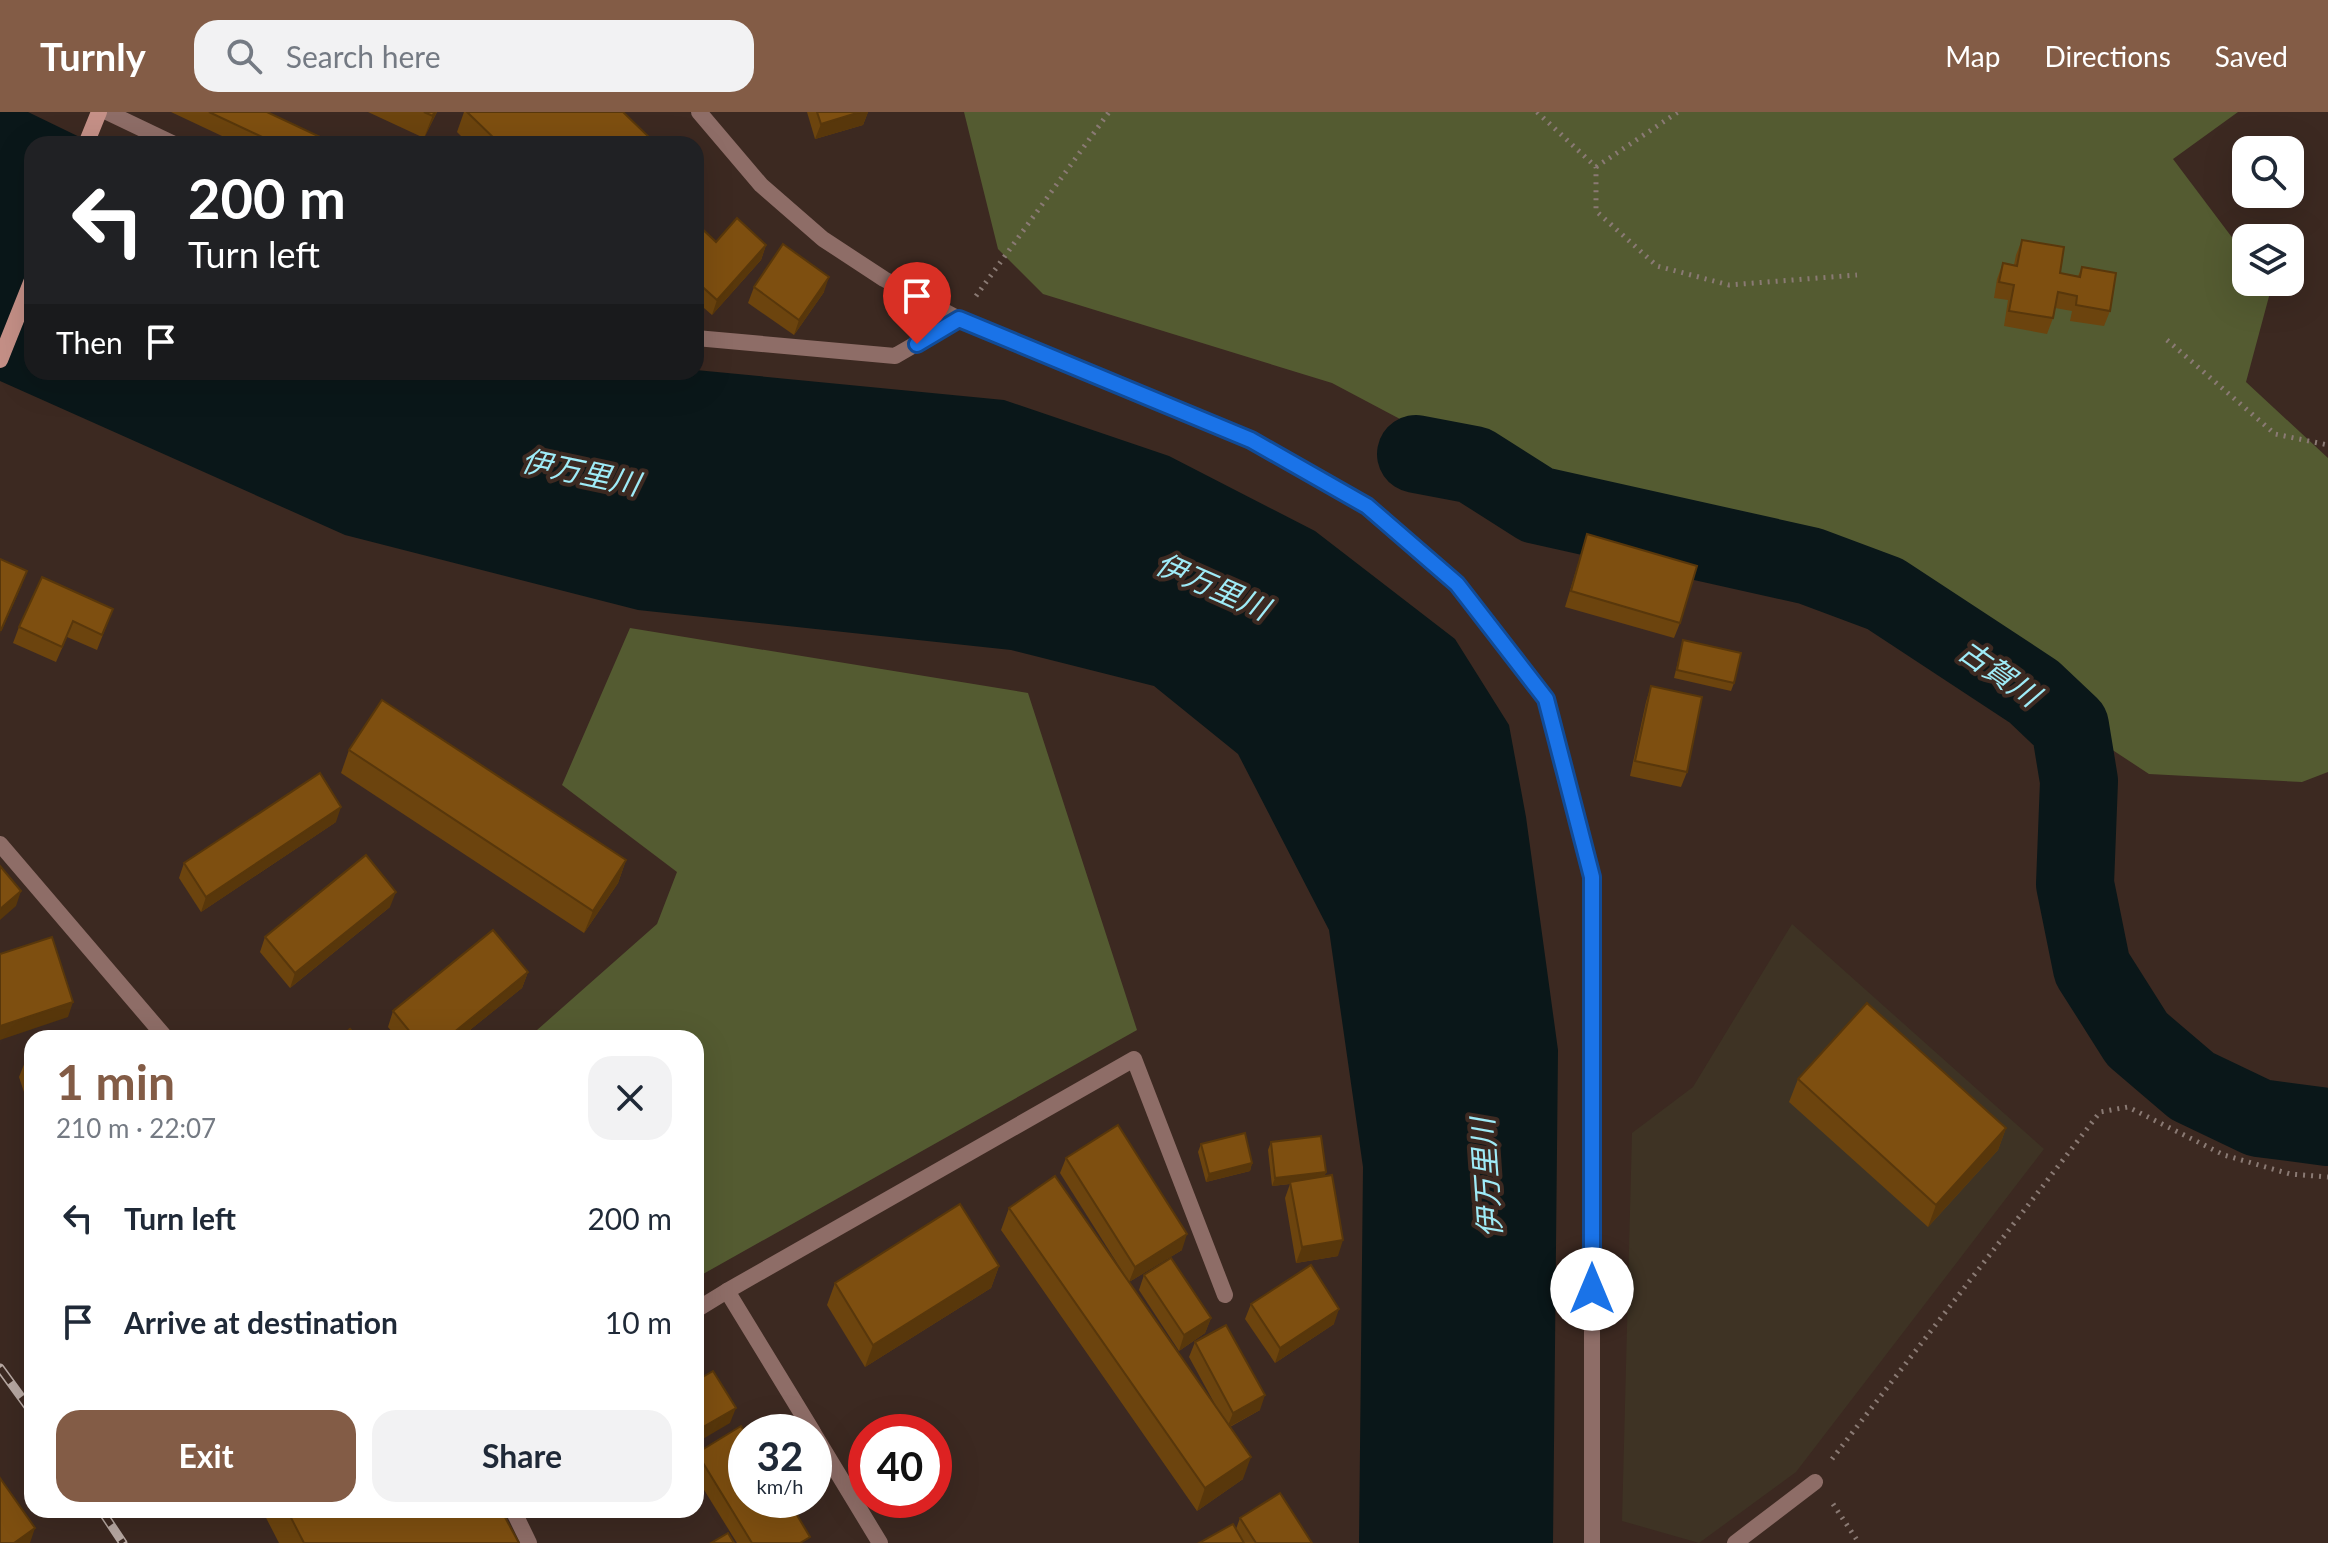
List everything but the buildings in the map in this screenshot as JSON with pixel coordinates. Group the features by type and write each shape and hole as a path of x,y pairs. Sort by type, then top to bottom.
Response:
{"main road":[{"path":"89,136 99,112"},
{"path":"0,360 24,300"}],"street":[{"path":"107,112 157,136"},
{"path":"699,112 761,185 823,239 884,279 959,319 1251,440 1367,506 1457,584 1546,699 1592,877 1592,1543"},
{"path":"704,339 895,356 959,319"},
{"path":"0,844 159,1030"},
{"path":"704,1305 1134,1059 1225,1295"},
{"path":"727,1291 801,1414"},
{"path":"832,1464 880,1543"},
{"path":"1735,1543 1815,1482"},
{"path":"517,1518 529,1543"}],"path":[{"path":"959,319 1109,112"},
{"path":"1537,112 1596,167 1596,211 1657,266 1729,285 1857,275"},
{"path":"1596,167 1678,112"},
{"path":"2167,340 2275,434 2328,445"},
{"path":"1859,1543 1851,1527 1815,1482 2100,1112 2128,1107 2224,1155 2290,1174 2328,1177"}],"shaded area":[{"path":"1792,924 2044,1149 1796,1472 1699,1543 1622,1521 1632,1133 1693,1087"}],"green space":[{"path":"964,112 2238,112 2173,159 2232,237 2232,296 2269,296 2246,382 2328,458 2328,772 2302,782 2149,774 1827,562 1532,489 1332,383 1043,294 998,249"},
{"path":"630,628 1028,693 1137,1030 704,1274 704,1030 537,1030 657,924 677,872 562,785"}],"water":[{"name":"伊万里川","path":"0,112 28,112 78,136 24,136 24,380 704,380 704,371 1004,400 1169,456 1315,531 1455,639 1509,725 1526,817 1558,1050 1553,1543 1359,1543 1363,1167 1329,930 1238,754 1154,686 1011,650 638,610 345,535 0,381"}],"waterway":[{"name":"古賀川","path":"1416,454 1474,465 1537,505 1810,566 1885,594 2034,692 2070,726 2079,781 2075,884 2092,968 2137,1039 2192,1086 2259,1118 2328,1127"}],"railway":[{"path":"0,1368 24,1401"},
{"path":"106,1518 123,1543"}],"route":[{"path":"917,344 959,319 1251,440 1367,506 1457,584 1546,699 1592,877 1592,1289"}]}
